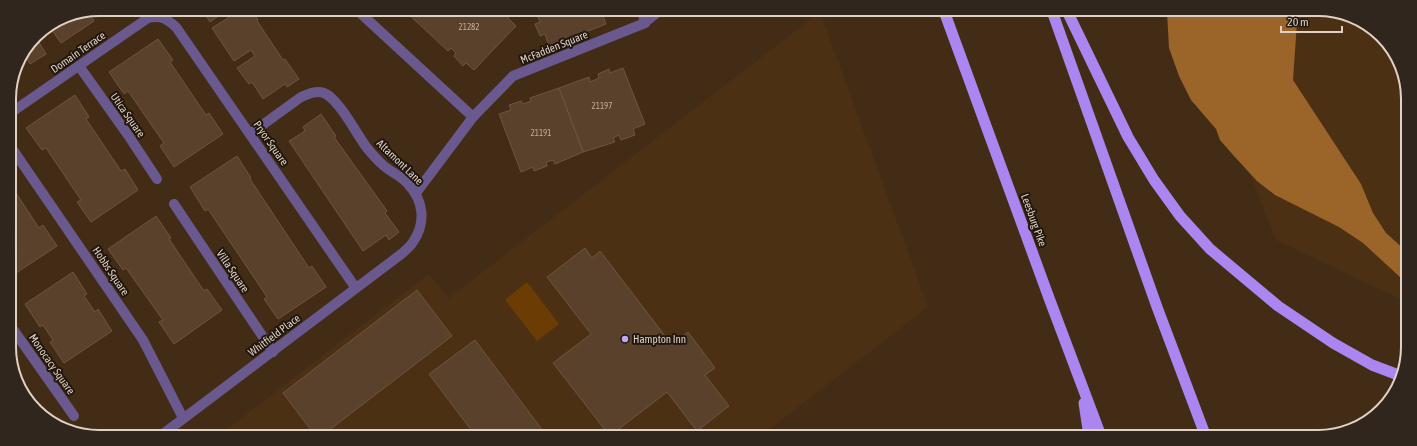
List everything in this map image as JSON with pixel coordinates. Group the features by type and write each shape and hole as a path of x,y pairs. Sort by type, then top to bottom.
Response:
{"highway":[{"name":"Leesburg Pike","path":"946,16 1049,298 1100,430"},
{"path":"1054,16 1155,299 1204,430"},
{"path":"1069,16 1128,137 1180,216 1210,249 1278,306 1333,343 1372,365 1397,374"},
{"path":"1049,298 1081,383 1088,430"}],"street":[{"name":"Domain Terrace","path":"16,109 148,18 156,16 162,17"},
{"path":"363,16 473,117"},
{"path":"643,16 645,23"},
{"name":"Pryor Square","path":"162,17 169,20 176,27 355,287"},
{"name":"McFadden Square","path":"416,193 473,117 513,76 645,23"},
{"name":"Utica Square","path":"79,66 157,179"},
{"name":"Altamont Lane","path":"250,134 309,94 324,93 332,99 367,147 384,166 407,183 416,193 423,218 420,230 413,243 400,255"},
{"name":"Hobbs Square","path":"16,153 143,340 183,418"},
{"name":"Villa Square","path":"174,204 273,352"},
{"name":"Whitfield Place","path":"168,430 273,352 355,287 400,255"},
{"name":"Monocacy Square","path":"16,334 74,416"}],"lane":[{"path":"645,23 654,16"}],"shaded area":[{"path":"815,16 821,16 928,307 768,430 226,430 429,274 449,298"},
{"path":"1167,16 1294,16 1297,22 1293,80 1361,184 1373,213 1386,233 1401,246 1401,278 1363,243 1339,227 1275,195 1257,181 1220,140 1216,129 1191,100 1179,76 1169,48"},
{"path":"1189,16 1318,16 1340,19 1360,27 1373,37 1387,53 1397,72 1401,93 1401,299 1276,240"},
{"path":"527,282 559,324 537,341 505,300"}],"building":[{"path":"206,16 218,16 210,22"},
{"path":"231,16 255,16 258,20 257,21 283,60 285,59 299,79 287,87 285,84 263,99 252,82 249,84 237,68 255,56 251,50 234,61 212,28"},
{"path":"410,16 510,16 508,18 516,26 474,70 466,63 463,66 454,56 456,53 451,48 448,51"},
{"path":"537,16 603,16 606,24 549,46 545,34 540,36 535,24 540,22"},
{"path":"91,17 94,21 61,43 52,31 67,22"},
{"path":"158,39 173,60 170,62 206,115 209,113 223,134 174,167 160,146 164,143 128,91 124,94 109,72"},
{"path":"39,42 46,54 30,64 27,59 33,48"},
{"path":"623,68 645,124 633,129 635,135 621,140 619,135 613,138 615,142 583,152 559,88 589,77 590,82 599,78 598,74 609,69 610,73"},
{"path":"559,88 583,152 555,164 553,160 546,162 547,166 534,171 533,167 521,172 499,114 511,110 509,105 521,101 523,104 531,101 530,98"},
{"path":"75,95 89,117 86,119 121,171 125,169 138,190 91,222 77,202 81,200 46,148 42,150 26,128"},
{"path":"321,114 336,136 334,137 387,211 385,213 399,232 389,240 386,235 363,251 289,141 305,131 303,127"},
{"path":"237,156 251,178 250,179 309,268 312,266 326,287 278,319 264,299 267,297 208,209 205,211 190,187"},
{"path":"16,193 39,228 43,225 57,246 16,273"},
{"path":"156,216 171,238 169,239 204,291 207,289 222,310 174,344 159,322 163,320 126,268 123,270 108,249"},
{"name":"Hampton Inn","path":"585,248 592,258 600,251 672,345 688,332 715,368 705,375 729,406 698,430 696,430 667,392 618,430 605,430 553,363 591,334 547,277"},
{"path":"73,272 87,294 84,296 95,312 98,309 112,331 64,363 50,342 53,340 43,325 40,327 25,304"},
{"path":"417,290 452,336 329,430 311,430 283,393"},
{"path":"475,340 542,430 471,430 429,374"}],"place":[{"name":"Hampton Inn","path":"625,339"}]}
